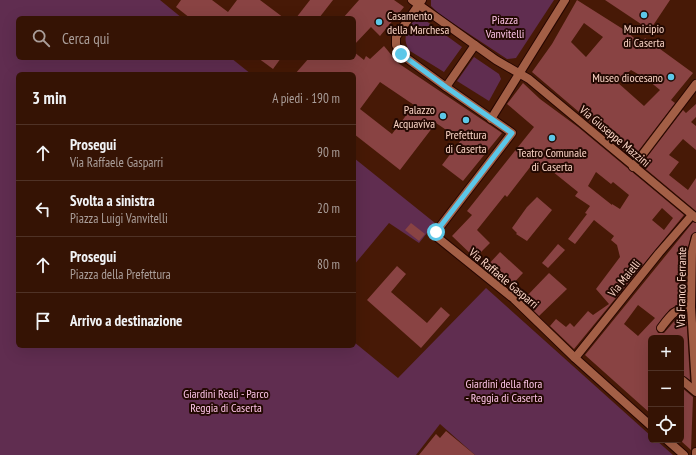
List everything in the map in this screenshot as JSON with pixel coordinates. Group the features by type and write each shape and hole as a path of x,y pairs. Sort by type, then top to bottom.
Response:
{"street":[{"path":"418,2 396,37 396,45 401,54 491,119 520,70 565,0"},
{"name":"Via Giuseppe Mazzini","path":"418,2 475,45 520,70 633,167 694,216"},
{"path":"446,87 475,45"},
{"path":"633,167 696,84"},
{"name":"Via Raffaele Gasparri","path":"491,119 512,133 436,232 442,242 514,300 575,358 648,423"},
{"name":"Via Maielli","path":"575,358 659,253 694,216"},
{"name":"Via Franco Ferrante","path":"696,237 692,259 691,307 696,387"},
{"path":"661,328 674,311 683,307 691,307"},
{"path":"684,382 696,392"},
{"path":"670,443 684,455"}],"green space":[{"name":"Giardini Reali - Parco Reggia di Caserta","path":"0,0 160,0 180,16 16,16 16,60 234,60 248,72 16,72 16,348 356,348 356,344 398,378 486,288 648,433 648,443 659,443 673,455 475,455 440,424 416,455 0,455"},
{"name":"Piazza Vanvitelli","path":"431,0 554,0 516,58 507,59 439,14 431,6"},
{"path":"418,15 462,47 444,72 410,51 407,46 407,32"},
{"path":"474,57 499,74 501,79 489,101 457,81"},
{"path":"356,160 435,223 419,243 389,223 356,263"}],"building":[{"path":"181,0 212,0 228,12 237,0 260,0 281,16 187,16 176,7"},
{"path":"310,0 333,0 321,16 298,16"},
{"name":"Casamento della Marchesa","path":"359,0 394,0 404,7 380,36 371,27 356,43 356,16 345,16"},
{"path":"577,0 626,31 641,44 645,38 693,73 671,100 675,103 633,158 532,72 552,44","holes":["584,23 603,37 586,57 571,42","631,70 648,80 660,90 644,106 617,82"]},
{"name":"Municipio di Caserta","path":"605,0 670,0 650,30"},
{"name":"Palazzo Acquaviva","path":"384,46 398,63 502,133 463,181 442,165 461,140 436,123 400,170 356,136 356,72 297,72 307,60 356,60 356,54 364,60 366,56 370,59","holes":["380,82 414,105 392,134 360,109"]},
{"path":"261,60 280,60 273,69"},
{"path":"523,83 540,99 578,127 684,215 574,349 550,326 556,319 566,327 570,323 574,327 588,311 593,315 609,304 596,289 620,257 617,245 611,240 614,236 594,220 575,244 568,239 587,214 585,213 590,206 575,196 578,192 542,163 537,171 531,166 507,197 505,195 477,230 490,243 475,258 452,236 472,215 467,211 534,127 507,104","holes":["596,172 611,184 613,182 629,195 620,209 612,205 588,186","662,208 673,218 664,230 652,220"]},
{"path":"696,104 696,117 691,122 696,126 696,150 683,139 669,155 679,162 669,175 688,190 696,178 696,211 641,165 683,110 686,113"},
{"path":"537,197 552,210 527,241 516,234 517,233 512,228 527,207"},
{"path":"693,222 696,223 696,232 691,235 687,251 686,302 670,309 656,328 658,333 664,333 677,318 686,313 690,380 684,376 684,335 648,335 648,411 585,355","holes":["638,305 655,318 638,336 624,324"]},
{"path":"411,223 425,234 419,241 405,230"},
{"path":"558,244 565,250 548,268 542,263"},
{"path":"500,252 523,273 510,287 487,266"},
{"path":"397,266 406,274 391,292 427,323 441,307 450,315 421,348 367,300"},
{"path":"549,273 567,289 539,316 523,300"},
{"path":"684,390 693,397 691,450 683,443"},
{"path":"446,431 475,455 419,455 436,434 440,438"}],"place":[{"name":"Municipio di Caserta","path":"644,15"},
{"name":"Casamento della Marchesa","path":"379,22"},
{"name":"Museo diocesano","path":"671,77"},
{"name":"Palazzo Acquaviva","path":"443,116"},
{"name":"Prefettura di Caserta","path":"466,120"},
{"name":"Teatro Comunale di Caserta","path":"552,138"}],"route":[{"path":"401,54 512,133 436,232"}],"park label":[{"name":"Giardini della flora - Reggia di Caserta","path":"504,390"}]}
